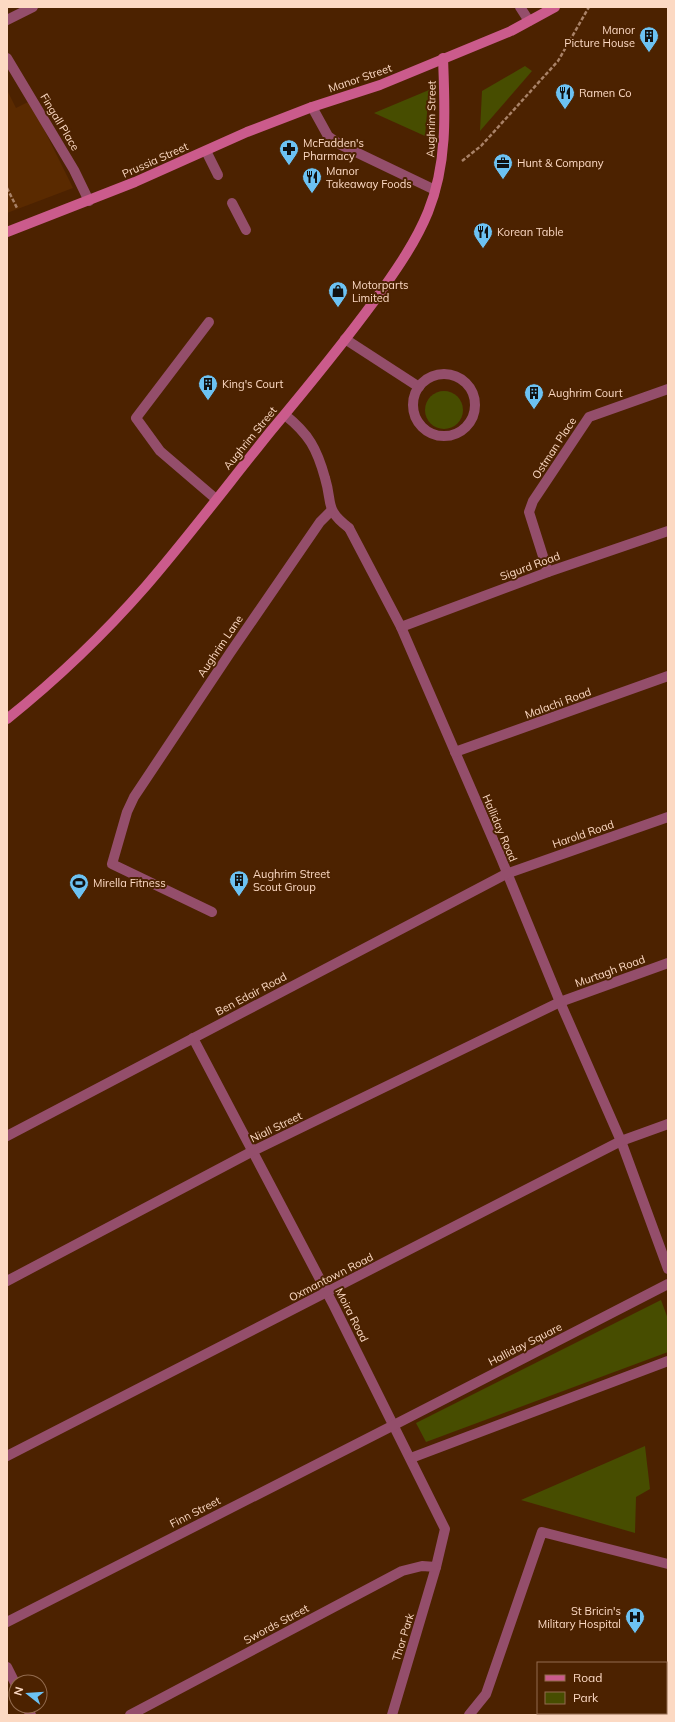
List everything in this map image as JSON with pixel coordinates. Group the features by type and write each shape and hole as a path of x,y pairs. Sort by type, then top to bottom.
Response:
{"main road":[{"name":"Manor Street","path":"312,106 380,86 443,58 511,31 555,7"},
{"name":"Aughrim Street","path":"7,719 59,675 113,622 147,584 285,415 391,278 428,213 439,178 444,136 443,58"},
{"name":"Prussia Street","path":"7,232 89,201 247,132 312,106"}],"street":[{"path":"7,20 33,7"},
{"path":"520,7 529,21"},
{"name":"Fingall Place","path":"7,58 74,170 89,201"},
{"path":"312,106 328,136 339,144 435,190"},
{"path":"206,151 218,175"},
{"path":"232,203 246,230"},
{"path":"209,322 136,418 160,451 216,499"},
{"path":"345,339 419,387"},
{"path":"434,375 454,375 462,380 469,387 475,406 473,415 468,424 461,431 451,435 440,436 426,430 415,418 413,407 414,396 419,387 425,380 434,375"},
{"name":"Ostman Place","path":"548,572 529,512 533,501 589,417 668,388"},
{"path":"285,415 299,426 309,438 318,456 326,479 331,511"},
{"name":"Halliday Road","path":"331,511 338,520 349,528 401,627 501,858 506,874 620,1141"},
{"name":"Aughrim Lane","path":"212,912 112,864 127,812 134,797 230,653 320,522 331,511"},
{"name":"Sigurd Road","path":"401,627 548,572 668,531"},
{"name":"Malachi Road","path":"455,752 668,676"},
{"name":"Harold Road","path":"506,874 668,817"},
{"name":"Ben Edair Road","path":"7,1136 506,874"},
{"name":"Murtagh Road","path":"560,1002 668,964"},
{"name":"Niall Street","path":"7,1281 253,1152 560,1002"},
{"name":"Moira Road","path":"193,1038 327,1293 411,1458 445,1529 436,1567"},
{"name":"Oxmantown Road","path":"7,1456 327,1293 620,1141 668,1124"},
{"path":"620,1141 668,1269"},
{"name":"Halliday Square","path":"394,1425 668,1284"},
{"path":"411,1458 668,1361"},
{"name":"Finn Street","path":"7,1622 394,1425"},
{"path":"469,1715 486,1694 542,1532 668,1564"},
{"name":"Swords Street","path":"130,1715 402,1571 422,1566 436,1567"},
{"name":"Thor Park","path":"392,1715 436,1567"}],"path":[{"path":"439,178 481,146 558,61 589,7"}],"shaded area":[{"path":"7,90 16,108 30,101 73,188 7,213"}],"green space":[{"path":"525,66 532,71 480,131 482,91"},
{"path":"429,90 425,136 374,113"},
{"path":"440,391 448,391 458,396 462,403 462,417 458,424 448,429 440,429 430,424 428,421 425,414 425,406 430,396 433,394"},
{"path":"661,1300 668,1319 668,1352 426,1442 416,1423"},
{"path":"645,1446 650,1489 636,1497 635,1533 521,1500"}],"place":[{"name":"Manor Picture House","path":"649,53"},
{"name":"Ramen Co","path":"565,110"},
{"name":"McFadden's Pharmacy","path":"289,166"},
{"name":"Hunt & Company","path":"503,180"},
{"name":"Manor Takeaway Foods","path":"312,194"},
{"name":"Korean Table","path":"483,249"},
{"name":"Motorparts Limited","path":"338,308"},
{"name":"King's Court","path":"208,401"},
{"name":"Aughrim Court","path":"534,410"},
{"name":"Aughrim Street Scout Group","path":"239,897"},
{"name":"Mirella Fitness","path":"79,900"},
{"name":"St Bricin's Military Hospital","path":"635,1634"}]}
